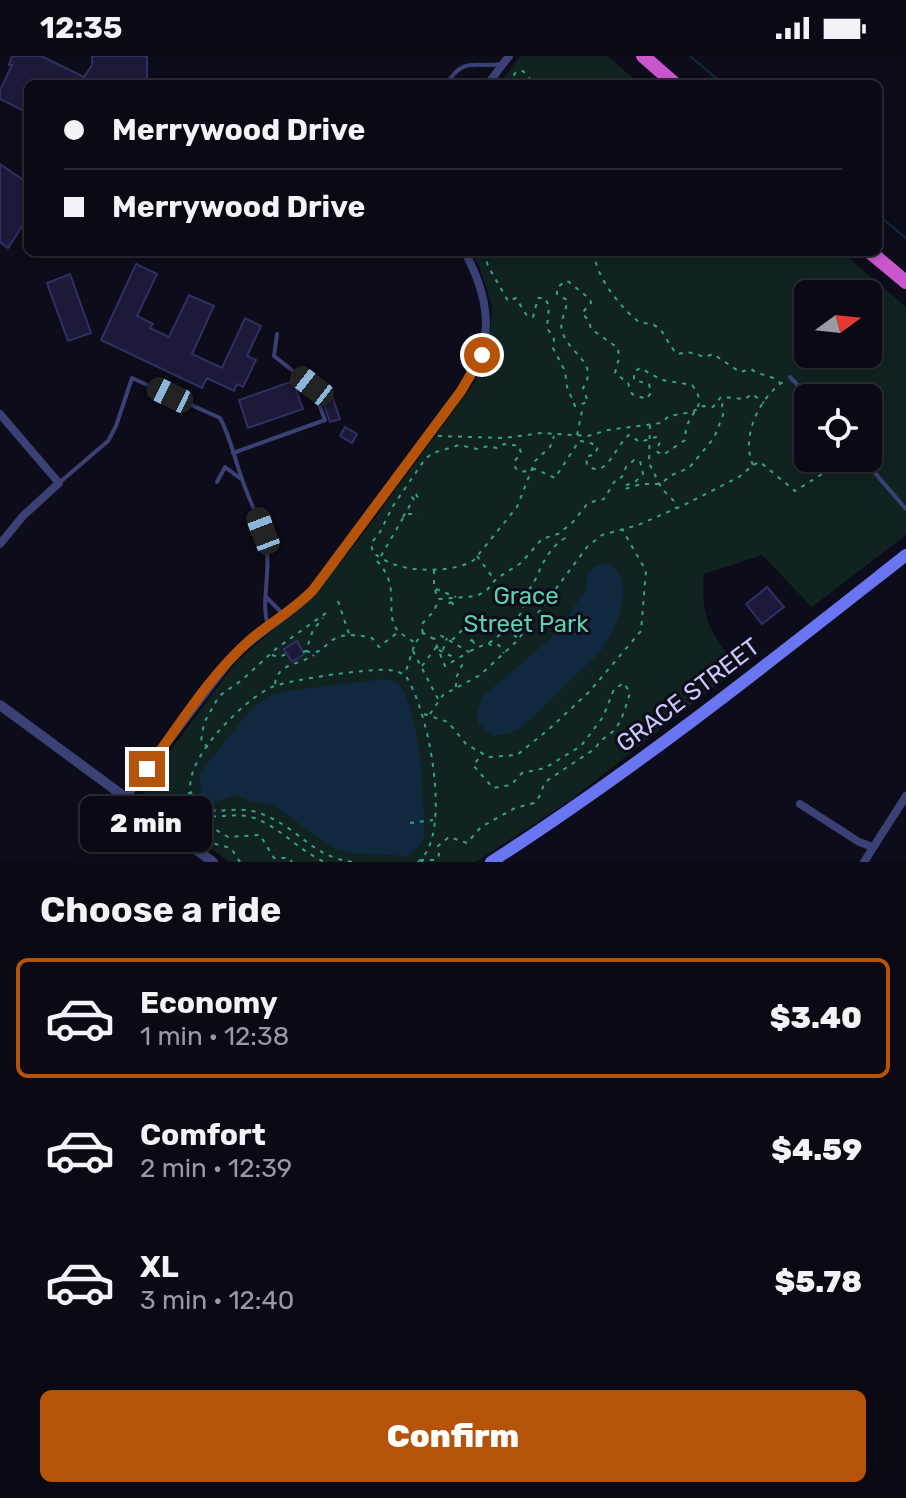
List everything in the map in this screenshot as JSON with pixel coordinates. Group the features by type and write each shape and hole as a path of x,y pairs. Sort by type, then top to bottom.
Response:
{"highway":[{"path":"643,56 670,80"},
{"path":"875,256 906,282"}],"main road":[{"name":"GRACE STREET","path":"491,862 575,807 906,555"}],"street":[{"path":"491,80 506,60"},
{"path":"126,797 218,674 251,639 313,590 475,369 486,341 487,324 484,295 467,256"},
{"path":"0,414 59,483 23,516 0,544"},
{"path":"0,705 213,862"},
{"path":"864,862 906,796"},
{"path":"800,804 859,842 873,847"}],"lane":[{"path":"449,80 463,64 491,65 506,60"},
{"path":"233,453 325,420 312,386 274,356 277,334"},
{"path":"790,377 797,384"},
{"path":"59,483 108,441 132,378 220,418 263,531 267,554 264,612 269,626"},
{"path":"217,482 225,467 241,479"},
{"path":"874,472 906,509"},
{"path":"267,598 284,615"}],"path":[{"path":"511,80 516,72 523,71 531,80"},
{"path":"485,256 508,301 516,298 527,316 533,317 538,298 545,298 549,306 547,328 554,339 553,348 565,371 571,402 575,406 588,402 583,388 588,380 588,371 587,365 565,341 561,328 567,300 557,294 557,288 565,281 590,299 591,303 582,313 591,329 618,348 615,373 628,383 632,394 642,399 650,397 651,387 645,381 634,380 634,372 640,368 662,380 692,385 697,393 698,409 687,425 685,440 663,455 656,451 659,439 649,437 640,442 629,435 622,440 607,466 600,470 592,469 587,465 588,455 598,451 597,444 579,441 555,478 531,470 522,473 514,466 521,453 519,446 508,444 477,449 459,445 441,449 425,459 413,481 393,506 371,543 373,553 396,566 434,569 470,562 517,507 531,477 531,470 535,461 550,447 554,436"},
{"path":"595,256 602,277 618,303 640,323 650,322 658,326 677,354 688,352 705,357 713,354 740,372 751,369 780,383"},
{"path":"753,465 750,459 750,429 758,417 759,407 766,396 790,377"},
{"path":"439,599 477,596 487,590 495,580 521,563 537,543 573,522 588,503 604,499 616,479 622,477 626,467 634,460 640,461 643,474 635,482 624,486 625,489 641,484 660,484 689,468 714,438 723,415 722,405 730,396 745,399 752,394 764,403"},
{"path":"429,433 443,438 504,438 542,433 577,436 661,423 669,416 703,406 713,407 721,397 726,399"},
{"path":"577,436 583,405"},
{"path":"650,425 649,463 676,509"},
{"path":"484,447 492,437"},
{"path":"430,714 443,695 480,675 519,639 587,547 602,535 638,525 676,509 739,477 760,462 795,491 826,472"},
{"path":"381,557 413,500"},
{"path":"403,518 418,514"},
{"path":"422,713 448,722 466,744 489,757 517,755 589,692 641,631 646,571 621,528"},
{"path":"434,569 439,599 421,625 423,633 434,639 445,666 488,643 518,620 524,605 524,594 531,590 544,559 565,538 561,531"},
{"path":"477,556 495,580"},
{"path":"377,561 385,569 393,587 391,610 399,632 415,643"},
{"path":"470,562 481,564"},
{"path":"435,589 457,597"},
{"path":"338,601 349,635"},
{"path":"437,605 448,604"},
{"path":"208,747 201,741 200,732 219,696 326,613 313,630 305,652 316,653"},
{"path":"421,667 462,630"},
{"path":"505,631 519,639"},
{"path":"275,685 278,672 284,667 310,658 335,638 349,635 372,638 379,647 399,632"},
{"path":"421,861 431,843 434,776 417,695 405,675 412,650 423,633"},
{"path":"434,639 440,635 469,652"},
{"path":"460,645 469,642"},
{"path":"488,643 499,645 504,653"},
{"path":"439,649 458,659 462,665 456,678 457,688"},
{"path":"412,650 439,701"},
{"path":"271,655 278,657 287,654"},
{"path":"240,862 231,848 212,843 205,827 192,811 189,788 196,762 248,699 275,685 381,670 405,675"},
{"path":"421,861 436,860 442,840 449,837 467,843 481,827 515,808 534,803 545,782 596,748 599,741 615,730 630,693 624,683 614,689 603,717 581,746 545,768 522,773 511,785 493,788 486,782 473,765 483,754"},
{"path":"189,788 197,804 204,808 257,812 273,819 321,853 352,862"},
{"path":"192,811 205,817 253,817 325,862"},
{"path":"410,823 434,820"},
{"path":"205,827 228,837 260,835 274,858 289,858 292,862"}],"green space":[{"path":"520,56 607,56 635,80 502,80"},
{"name":"Grace Street Park","path":"473,256 847,256 875,280 794,280 794,368 882,368 882,286 906,307 906,535 812,607 762,555 704,574 706,615 737,669 571,800 476,862 229,862 142,796 155,771 236,662 315,593 359,539 475,382 489,347 492,306"}],"water":[{"path":"607,563 617,571 622,581 622,606 600,652 521,728 493,736 478,723 477,712 483,696 551,638 586,590 588,574 595,567"},
{"path":"385,679 398,683 406,696 420,756 424,835 421,845 409,856 349,853 332,848 274,805 234,795 213,804 201,795 200,773 252,708 271,695"}],"building":[{"path":"12,56 41,56 84,77 92,65 92,56 147,56 147,80 24,80 24,111 0,99 0,90 12,65 9,65"},
{"path":"0,164 24,180 24,223 8,248 0,242"},
{"path":"136,264 157,274 137,316 153,324 150,328 169,337 189,295 214,306 192,354 222,368 245,318 261,326 247,356 256,360 243,387 237,384 234,391 207,378 202,388 101,340"},
{"path":"70,274 91,333 68,341 47,283"},
{"path":"293,381 303,409 248,428 239,400"},
{"path":"332,396 340,419 330,422 322,399"},
{"path":"345,427 357,434 352,443 340,436"},
{"path":"767,587 784,607 762,624 746,604"},
{"path":"297,641 304,654 292,662 284,649"}],"waterway":[{"path":"690,56 718,80"},
{"path":"882,218 906,238"}],"route":[{"path":"147,769 232,658 313,590 461,391 482,355"}]}
